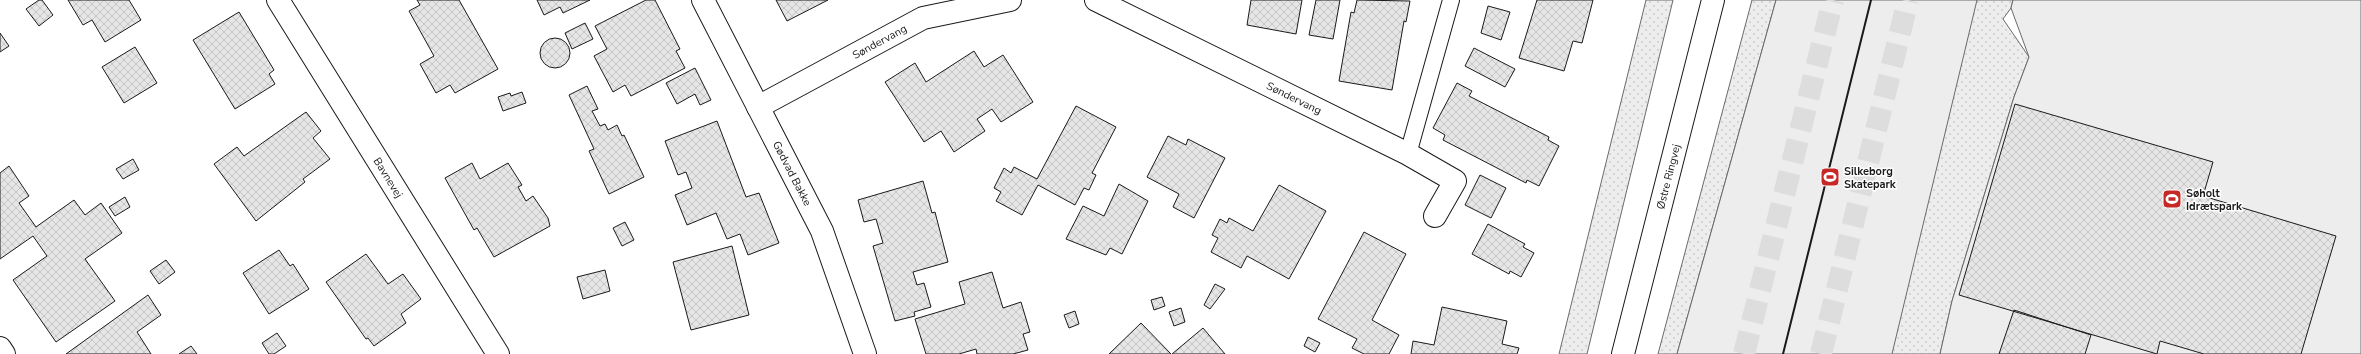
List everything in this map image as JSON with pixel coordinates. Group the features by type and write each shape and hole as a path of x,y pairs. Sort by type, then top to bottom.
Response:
{"street":[{"name":"Bavnevej","path":"278,0 498,354"},
{"name":"Gødvad Bakke","path":"703,0 822,231 865,354"},
{"name":"Søndervang","path":"758,107 923,18 1010,0"},
{"name":"Søndervang","path":"1096,0 1408,154 1455,181 1435,216"},
{"name":"Østre Ringvej","path":"1623,354 1713,0"},
{"path":"0,348 4,354"}],"lane":[{"path":"1408,154 1451,0"}],"shaded area":[{"path":"1646,0 1673,0 1587,354 1559,354"},
{"path":"1752,0 1776,0 1677,354 1658,354"},
{"name":"Silkeborg Skatepark","path":"1776,0 1977,0 1892,354 1677,354"},
{"path":"1964,0 2013,0 2011,8 2003,19 2029,57 2014,97 1952,301 1940,354 1884,354"},
{"name":"Søholt Idrætspark","path":"2013,0 2361,0 2361,354 1940,354 1952,301 2014,97 2029,57 2011,8"}],"building":[{"path":"39,0 42,0 53,15 39,26 26,9"},
{"path":"68,0 129,0 141,20 105,42 92,20 83,25"},
{"path":"417,0 459,0 498,69 455,93 450,85 436,93 420,64 434,56 409,11 420,5"},
{"path":"537,0 590,0 563,13 560,7 544,15"},
{"path":"646,0 655,0 680,49 676,51 685,68 631,96 625,85 613,92 594,56 607,49 595,26"},
{"path":"776,0 828,0 787,21"},
{"path":"1251,0 1302,0 1296,34 1247,25"},
{"path":"1316,0 1340,0 1333,39 1309,35"},
{"path":"1357,0 1410,1 1406,22 1404,21 1392,90 1339,81 1351,12 1354,13"},
{"path":"1537,0 1593,0 1582,43 1573,41 1564,71 1519,58"},
{"path":"1488,6 1510,12 1501,40 1481,33"},
{"path":"239,12 274,70 269,74 275,84 235,109 193,40"},
{"path":"585,23 593,39 572,49 565,33"},
{"path":"0,33 9,46 0,52"},
{"path":"555,38 566,42 570,53 566,64 555,68 544,64 540,53 544,42"},
{"path":"135,47 157,83 124,103 102,67"},
{"path":"1474,48 1515,69 1505,87 1465,66"},
{"path":"974,51 984,67 1003,55 1033,102 1001,122 992,109 977,119 985,131 954,152 941,131 924,142 885,82 915,63 926,82"},
{"path":"695,68 711,100 700,105 695,94 677,104 666,83"},
{"path":"1457,83 1472,91 1469,96 1549,137 1548,140 1559,146 1539,186 1527,180 1526,183 1443,140 1445,135 1433,128"},
{"path":"587,86 598,109 592,111 600,126 605,124 608,130 617,125 622,136 624,135 644,177 609,194 589,151 594,149 569,95"},
{"path":"522,92 526,103 503,111 498,97 510,93 511,96"},
{"path":"2015,104 2213,162 2203,196 2336,236 2301,354 2204,354 2160,341 2157,354 1959,295"},
{"path":"1076,106 1116,127 1092,173 1096,175 1089,190 1084,188 1075,205 1038,185 1022,215 996,201 1001,192 994,188 1004,168 1011,173 1014,167 1037,179"},
{"path":"306,112 321,131 313,138 330,159 303,179 305,182 256,221 214,164 237,147 244,156"},
{"path":"717,121 746,197 759,193 779,243 748,255 740,234 727,239 716,213 687,225 675,195 692,188 686,172 678,175 665,141"},
{"path":"1168,136 1186,145 1188,139 1225,158 1194,218 1173,207 1179,194 1147,177"},
{"path":"133,159 139,170 123,179 116,169"},
{"path":"472,163 480,179 508,163 522,185 518,187 526,201 533,196 548,218 550,226 494,257 477,228 474,230 445,178"},
{"path":"9,166 29,196 19,203 36,227 74,200 85,215 101,203 122,233 85,259 115,301 56,342 13,280 47,256 33,236 0,259 0,173"},
{"path":"1480,175 1506,188 1491,218 1465,205"},
{"path":"923,181 932,213 935,212 948,262 913,272 917,285 924,283 931,307 914,312 915,316 895,321 873,246 883,243 876,219 864,222 858,200"},
{"path":"1119,184 1148,201 1122,254 1110,248 1106,255 1066,239 1083,206 1104,216"},
{"path":"1279,185 1326,211 1289,279 1247,256 1241,268 1211,252 1218,238 1212,235 1220,219 1227,223 1229,218 1253,231"},
{"path":"125,197 130,207 115,216 109,207"},
{"path":"625,222 634,240 622,246 613,228"},
{"path":"1488,224 1525,244 1523,247 1534,253 1521,277 1510,271 1509,274 1472,254"},
{"path":"1364,232 1406,254 1372,320 1399,335 1389,354 1364,354 1352,348 1357,339 1318,319"},
{"path":"732,246 749,315 691,330 673,262"},
{"path":"279,250 290,266 293,264 309,289 269,314 243,273"},
{"path":"366,254 388,284 403,274 421,299 401,314 406,323 374,346 368,338 366,339 326,282"},
{"path":"166,260 175,272 159,284 150,271"},
{"path":"605,270 610,291 583,299 577,277"},
{"path":"992,272 1003,308 1021,302 1030,332 1023,334 1028,350 1013,354 977,354 976,349 959,354 926,354 915,319 965,304 959,282"},
{"path":"1215,284 1225,289 1210,309 1204,305"},
{"path":"148,295 161,315 137,332 151,354 66,354"},
{"path":"1162,297 1165,306 1154,310 1151,300"},
{"path":"1442,307 1507,321 1502,344 1519,348 1517,354 1411,354 1413,341 1434,345"},
{"path":"1181,308 1185,322 1174,326 1169,312"},
{"path":"2014,310 2091,335 2085,354 1999,354"},
{"path":"1075,311 1079,324 1069,328 1064,315"},
{"path":"1141,323 1171,354 1109,354"},
{"path":"1203,328 1225,354 1172,354"},
{"path":"277,333 286,346 274,354 269,354 262,343"},
{"path":"1308,337 1320,343 1315,352 1304,346"},
{"path":"191,346 197,354 179,354"}],"tunnel":[{"path":"1744,354 1833,0"},
{"path":"1821,354 1908,0"}],"wall":[{"path":"1783,354 1871,0"}],"place":[{"name":"Silkeborg Skatepark","path":"1830,177"},
{"name":"Søholt Idrætspark","path":"2172,199"}]}
